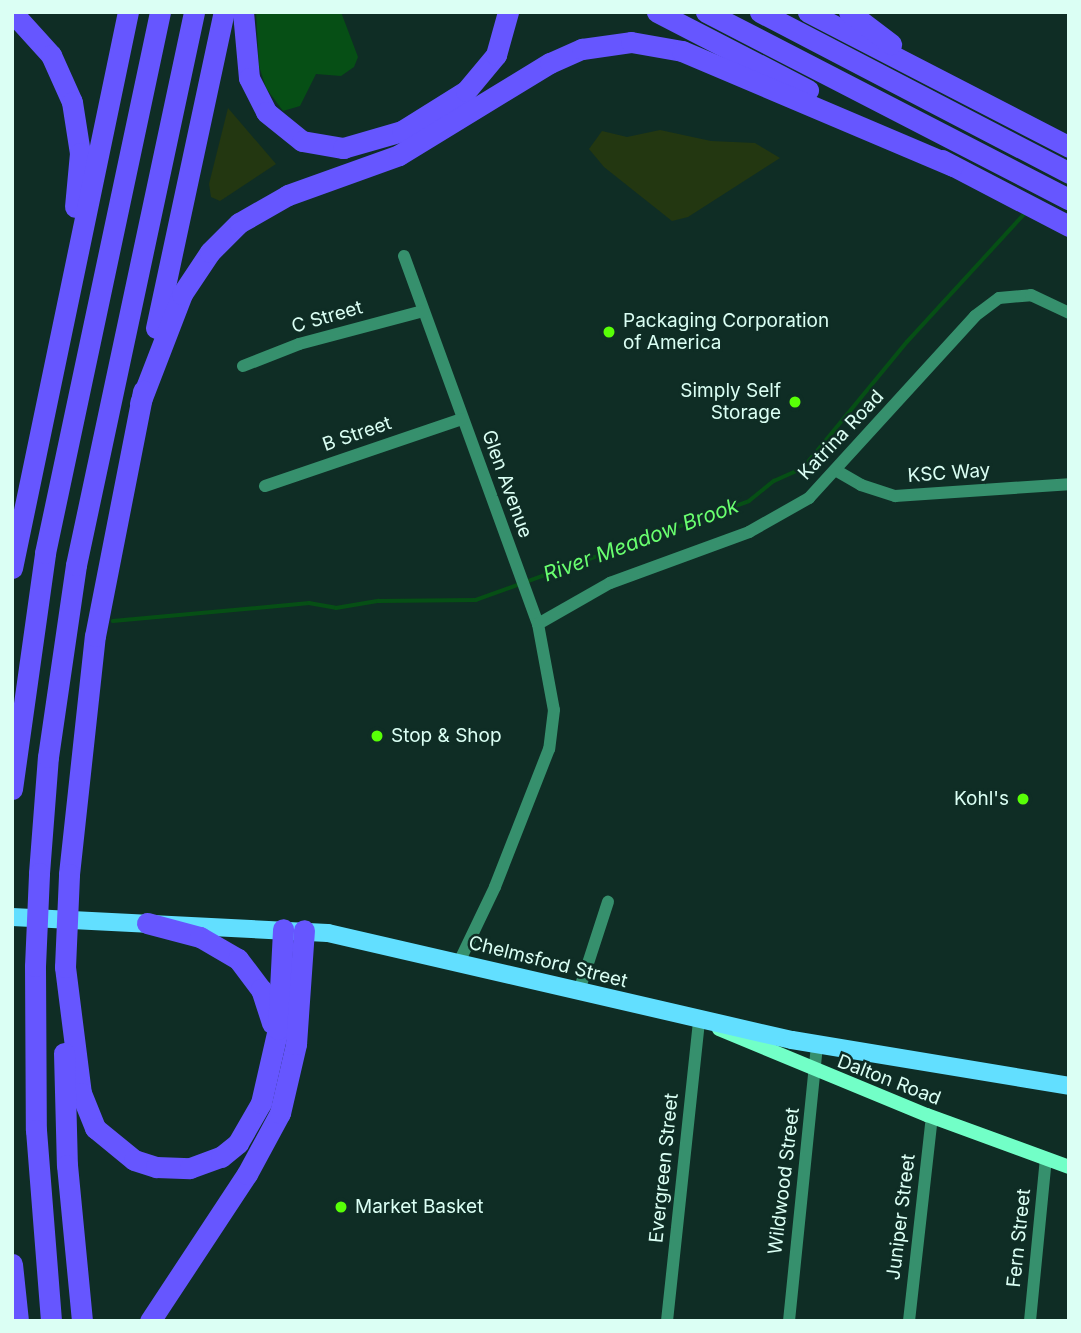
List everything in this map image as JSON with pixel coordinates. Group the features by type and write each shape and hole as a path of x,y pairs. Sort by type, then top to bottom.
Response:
{"highway":[{"path":"12,12 58,67 78,128 79,170 57,347"},
{"path":"12,568 128,12"},
{"path":"12,789 50,528 160,12"},
{"path":"51,1321 36,1130 35,966 39,873 50,744 74,577 194,12"},
{"path":"82,1321 67,1165 65,967 79,749 97,623 140,403 225,12"},
{"path":"243,12 249,78 266,112 302,141 343,148 402,131 466,91 496,55 508,12"},
{"path":"657,12 1069,226"},
{"path":"706,12 1066,198"},
{"path":"760,12 1069,173"},
{"path":"808,12 1065,145"},
{"path":"849,12 926,75"},
{"path":"140,403 182,294 210,252 239,223 288,195 399,156 550,63 582,49 631,42 682,51 953,166"},
{"path":"147,923 200,937 238,960 266,1000 276,1045"},
{"path":"65,967 84,1105 103,1138 144,1164 190,1168 230,1150 256,1115 276,1045 294,929"},
{"path":"150,1321 247,1174 280,1113 296,1044 294,929"},
{"path":"12,1264 18,1321"}],"main road":[{"name":"Chelmsford Street","path":"12,917 294,929 459,962 699,1020 817,1045 1069,1086"}],"street":[{"name":"Glen Avenue","path":"404,256 538,624 554,710 552,742 495,887 459,962"},
{"name":"Katrina Road","path":"538,624 610,583 783,515 808,498 837,471 989,303 1020,293 1069,313"},
{"name":"C Street","path":"243,366 299,344 423,311"},
{"name":"B Street","path":"265,486 462,419"},
{"name":"KSC Way","path":"837,471 861,485 895,496 1069,484"},
{"path":"579,991 608,902"},
{"name":"Dalton Road","path":"699,1020 816,1072 1069,1167"},
{"name":"Evergreen Street","path":"667,1321 699,1020"},
{"name":"Wildwood Street","path":"789,1321 817,1045"},
{"name":"Juniper Street","path":"909,1321 932,1117"},
{"name":"Fern Street","path":"1030,1321 1046,1159"}],"shaded area":[{"path":"256,12 341,12 358,57 354,67 341,76 316,74 300,106 283,111 266,88 259,66"},
{"path":"228,108 276,164 220,201 211,197 209,184"},
{"path":"660,130 711,141 755,143 780,158 688,217 672,221 604,167 589,149 602,131 627,137"}],"waterway":[{"name":"River Meadow Brook","path":"113,621 309,603 336,608 378,601 476,600 749,501 774,481 803,468 907,342 1027,211"}],"place":[{"name":"Packaging Corporation of America","path":"609,332"},
{"name":"Simply Self Storage","path":"795,402"},
{"name":"Stop & Shop","path":"377,736"},
{"name":"Kohl's","path":"1023,799"},
{"name":"Market Basket","path":"341,1207"}]}
